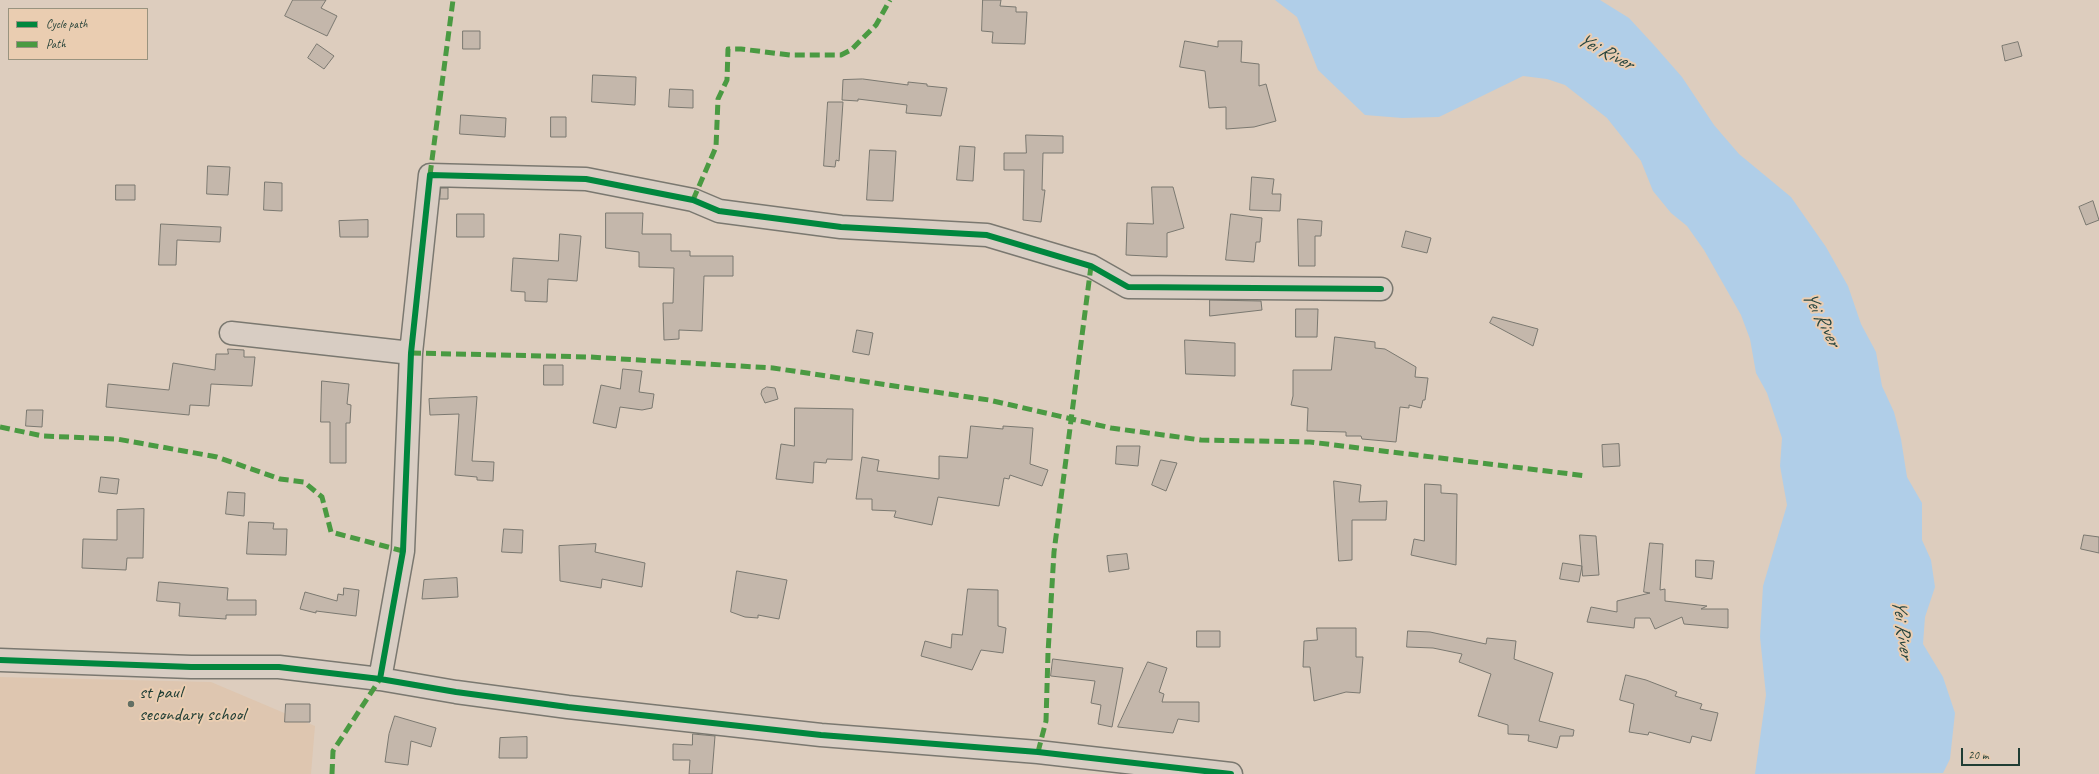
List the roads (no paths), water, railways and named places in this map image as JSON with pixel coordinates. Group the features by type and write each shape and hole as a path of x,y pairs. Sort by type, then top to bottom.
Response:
{"street":[{"path":"380,679 403,551 411,353 430,175 586,179 693,200 719,211 841,227 987,235 1091,266 1128,287 1381,289"},
{"path":"231,333 411,353"},
{"path":"0,660 191,667 278,667 380,679 456,692 584,709 821,735 1038,752 1231,774"}],"water":[{"name":"Yei River","path":"1275,0 1600,0 1629,18 1682,77 1714,125 1739,154 1791,197 1826,247 1848,286 1861,324 1876,352 1882,386 1894,412 1901,439 1907,477 1922,503 1922,540 1931,560 1935,587 1925,617 1923,644 1943,677 1955,713 1950,759 1943,773 1755,774 1766,695 1760,637 1763,586 1787,505 1780,466 1782,438 1767,393 1756,373 1750,339 1741,315 1704,250 1687,226 1671,213 1653,191 1641,161 1607,118 1565,85 1547,79 1523,76 1439,117 1402,118 1365,115 1318,70 1297,17"}],"place":[{"name":"st paul secondary school","path":"131,704"}]}
